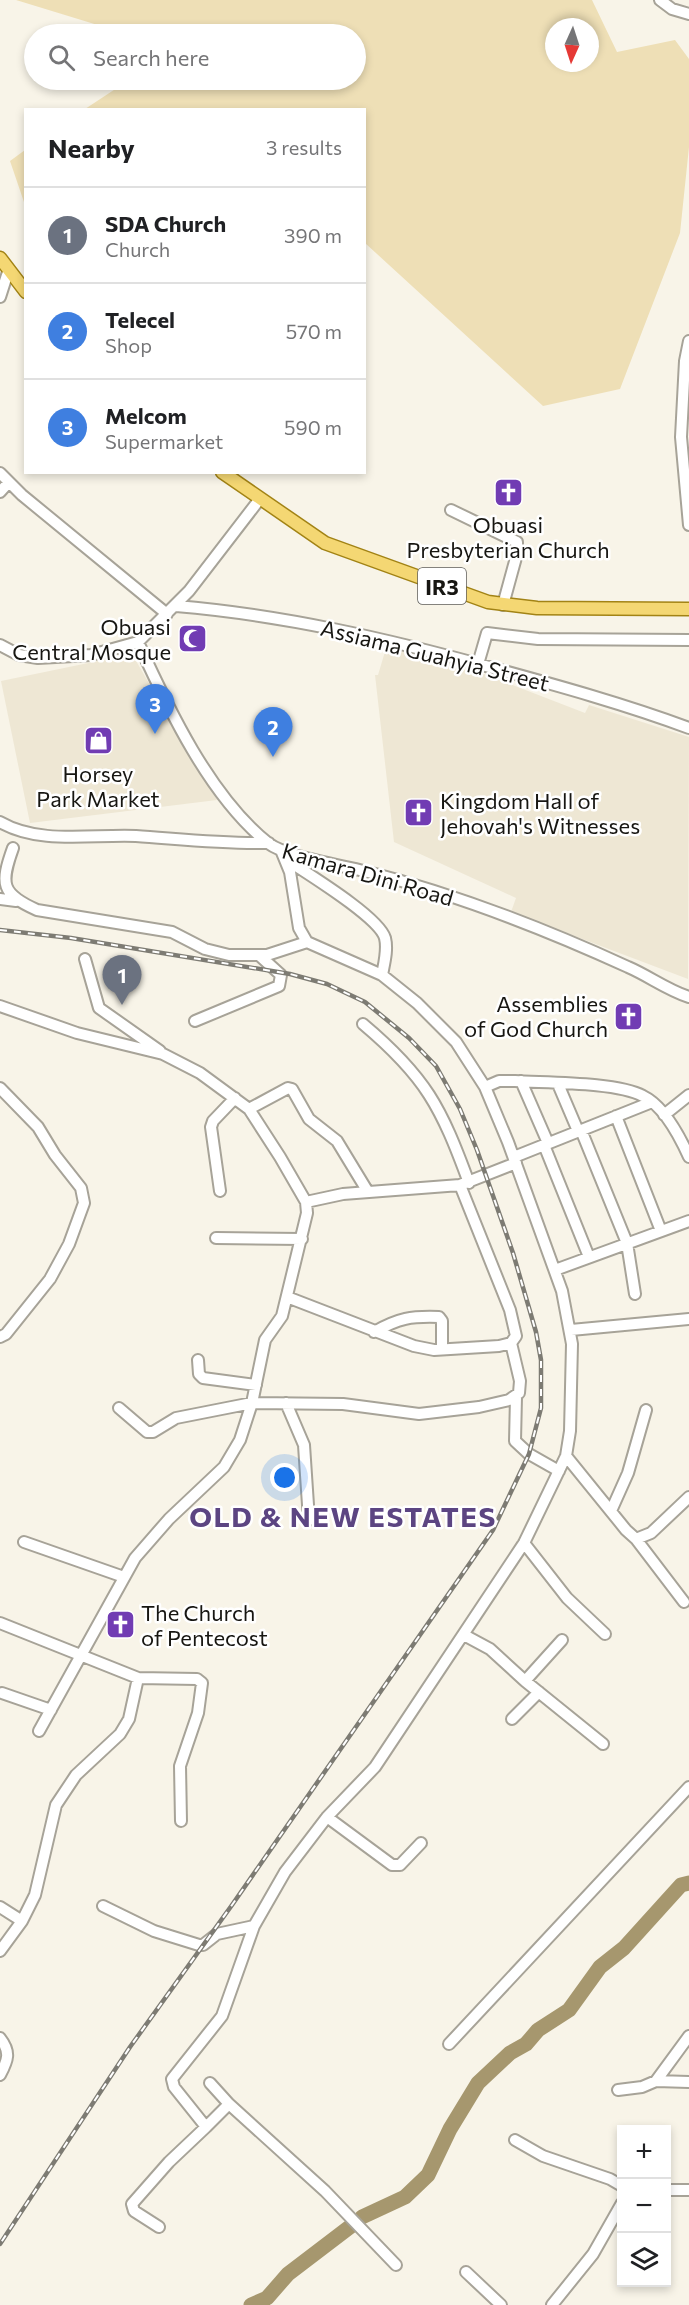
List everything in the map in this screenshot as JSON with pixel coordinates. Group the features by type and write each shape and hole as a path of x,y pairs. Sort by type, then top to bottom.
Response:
{"main road":[{"path":"0,258 4,276 24,291"},
{"name":"IR3","path":"225,474 309,534 338,548 503,605 537,608 689,609"}],"street":[{"path":"660,0 672,9 689,14"},
{"path":"0,297 4,276"},
{"path":"689,341 685,362 689,528"},
{"path":"0,473 167,614"},
{"path":"0,492 9,482"},
{"path":"0,645 19,655 50,658 91,655 138,642 176,606 259,500"},
{"path":"451,510 517,542 517,554 503,605"},
{"name":"Assiama Guahyia Street","path":"176,606 255,614 350,631 629,706 689,728"},
{"path":"478,664 487,633 538,639 689,640"},
{"name":"Kamara Dini Road","path":"138,642 166,702 196,755 237,812 269,843 281,850 381,875 496,914 630,967 674,992 689,997"},
{"path":"0,822 9,827 43,836 134,836 226,844 269,843"},
{"path":"13,848 3,880 16,901"},
{"path":"206,2127 174,2087 172,2079 222,2016 254,1926 285,1872 327,1817 375,1767 524,1543 566,1455 573,1397 571,1330 555,1270 515,1160 484,1087 468,1059 436,1020 382,975 307,942 299,928 287,860 281,850"},
{"path":"287,860 338,895 380,929 386,949 382,975"},
{"path":"0,899 16,901 50,913 180,934 217,953 260,956 307,942"},
{"path":"195,1021 279,986 281,975 260,956"},
{"path":"39,1731 124,1577 149,1540 224,1467 240,1440 252,1402 265,1340 279,1321 287,1297 307,1213 306,1202 280,1156 249,1109 200,1073 163,1054 99,1008 85,959"},
{"path":"0,1006 77,1033 163,1054"},
{"path":"287,1297 414,1346 442,1349 499,1346 511,1343 516,1336 510,1310 443,1116 430,1093 397,1054 363,1024"},
{"path":"484,1087 499,1081 520,1081 630,1091 652,1102 664,1115 689,1157"},
{"path":"520,1081 589,1257"},
{"path":"558,1084 580,1130 627,1243 635,1294"},
{"path":"0,1088 38,1127 55,1155 81,1188 84,1203 69,1245 50,1278 6,1334 0,1337"},
{"path":"249,1109 288,1088 292,1089 309,1119 337,1141 368,1192"},
{"path":"664,1115 689,1095"},
{"path":"220,1191 211,1127 213,1121 235,1098"},
{"path":"306,1202 335,1195 465,1184 546,1144 652,1102"},
{"path":"616,1116 661,1231"},
{"path":"555,1270 689,1221"},
{"path":"216,1238 302,1239"},
{"path":"374,1332 396,1320 416,1316 439,1317 442,1321 442,1349"},
{"path":"571,1330 689,1319"},
{"path":"511,1343 520,1381 519,1393 516,1397 515,1441 529,1454 559,1471"},
{"path":"198,1360 199,1374 202,1378 256,1385"},
{"path":"119,1408 147,1432 153,1432 176,1418 252,1402 343,1404 426,1414 460,1411 516,1397"},
{"path":"286,1403 304,1445 309,1520"},
{"path":"611,1511 628,1473 646,1410"},
{"path":"566,1455 636,1539 684,1602"},
{"path":"636,1539 651,1533 689,1497"},
{"path":"24,1542 124,1577"},
{"path":"524,1543 567,1598 604,1634"},
{"path":"0,1623 82,1653 138,1678 197,1679 202,1683 198,1713 180,1766 181,1821"},
{"path":"464,1635 490,1649 525,1681 603,1744"},
{"path":"525,1681 562,1640"},
{"path":"0,1951 22,1921 35,1894 56,1805 76,1775 120,1734 129,1719 138,1678"},
{"path":"512,1719 539,1692"},
{"path":"2,1693 51,1710"},
{"path":"449,2044 689,1787"},
{"path":"327,1817 392,1865 400,1865 421,1842"},
{"path":"103,1906 154,1931 199,1945 204,1945 218,1934 254,1926"},
{"path":"0,1907 22,1921"},
{"path":"656,2081 689,2036"},
{"path":"0,2038 7,2047 9,2058 0,2074"},
{"path":"618,2090 642,2087 656,2081 689,2082"},
{"path":"210,2083 229,2104 326,2191 396,2265"},
{"path":"159,2227 134,2211 132,2204 169,2162 229,2104"},
{"path":"515,2139 543,2156 617,2183"},
{"path":"671,2190 689,2190"},
{"path":"552,2305 598,2247 617,2210"},
{"path":"466,2272 501,2305"}],"shaded area":[{"path":"16,0 592,0 617,52 675,40 689,59 689,147 680,233 620,389 543,406 366,244 366,108 87,108 114,90 366,90 366,24 94,24"},
{"path":"24,151 24,202 10,161"},
{"path":"387,645 461,665 585,713 589,705 689,737 688,979 511,912 516,898 394,842 375,675 378,675"},
{"name":"Horsey Park Market","path":"132,654 217,800 30,823 1,681"}],"waterway":[{"path":"362,2217 405,2197 428,2175 450,2129 478,2083 510,2053 526,2044 538,2030 569,2010 600,1967 624,1948 681,1885 689,1883"},
{"path":"251,2305 267,2298 288,2274 351,2226"}],"railway":[{"path":"0,930 71,938 290,974 327,984 365,1002 409,1038 436,1066 460,1109 513,1253 536,1332 541,1360 541,1408 529,1454 493,1530 232,1905 130,2047 0,2244"}],"place":[{"name":"Obuasi Presbyterian Church","path":"508,492"},
{"name":"Obuasi Central Mosque","path":"192,639"},
{"name":"Melcom","path":"155,734"},
{"name":"Horsey Park Market","path":"98,741"},
{"name":"Telecel","path":"273,757"},
{"name":"Kingdom Hall of Jehovah's Witnesses","path":"419,813"},
{"name":"SDA Church","path":"122,1005"},
{"name":"Assemblies of God Church","path":"629,1016"},
{"name":"The Church of Pentecost","path":"120,1625"}],"district":[{"name":"OLD & NEW ESTATES","path":"343,1516"}]}
